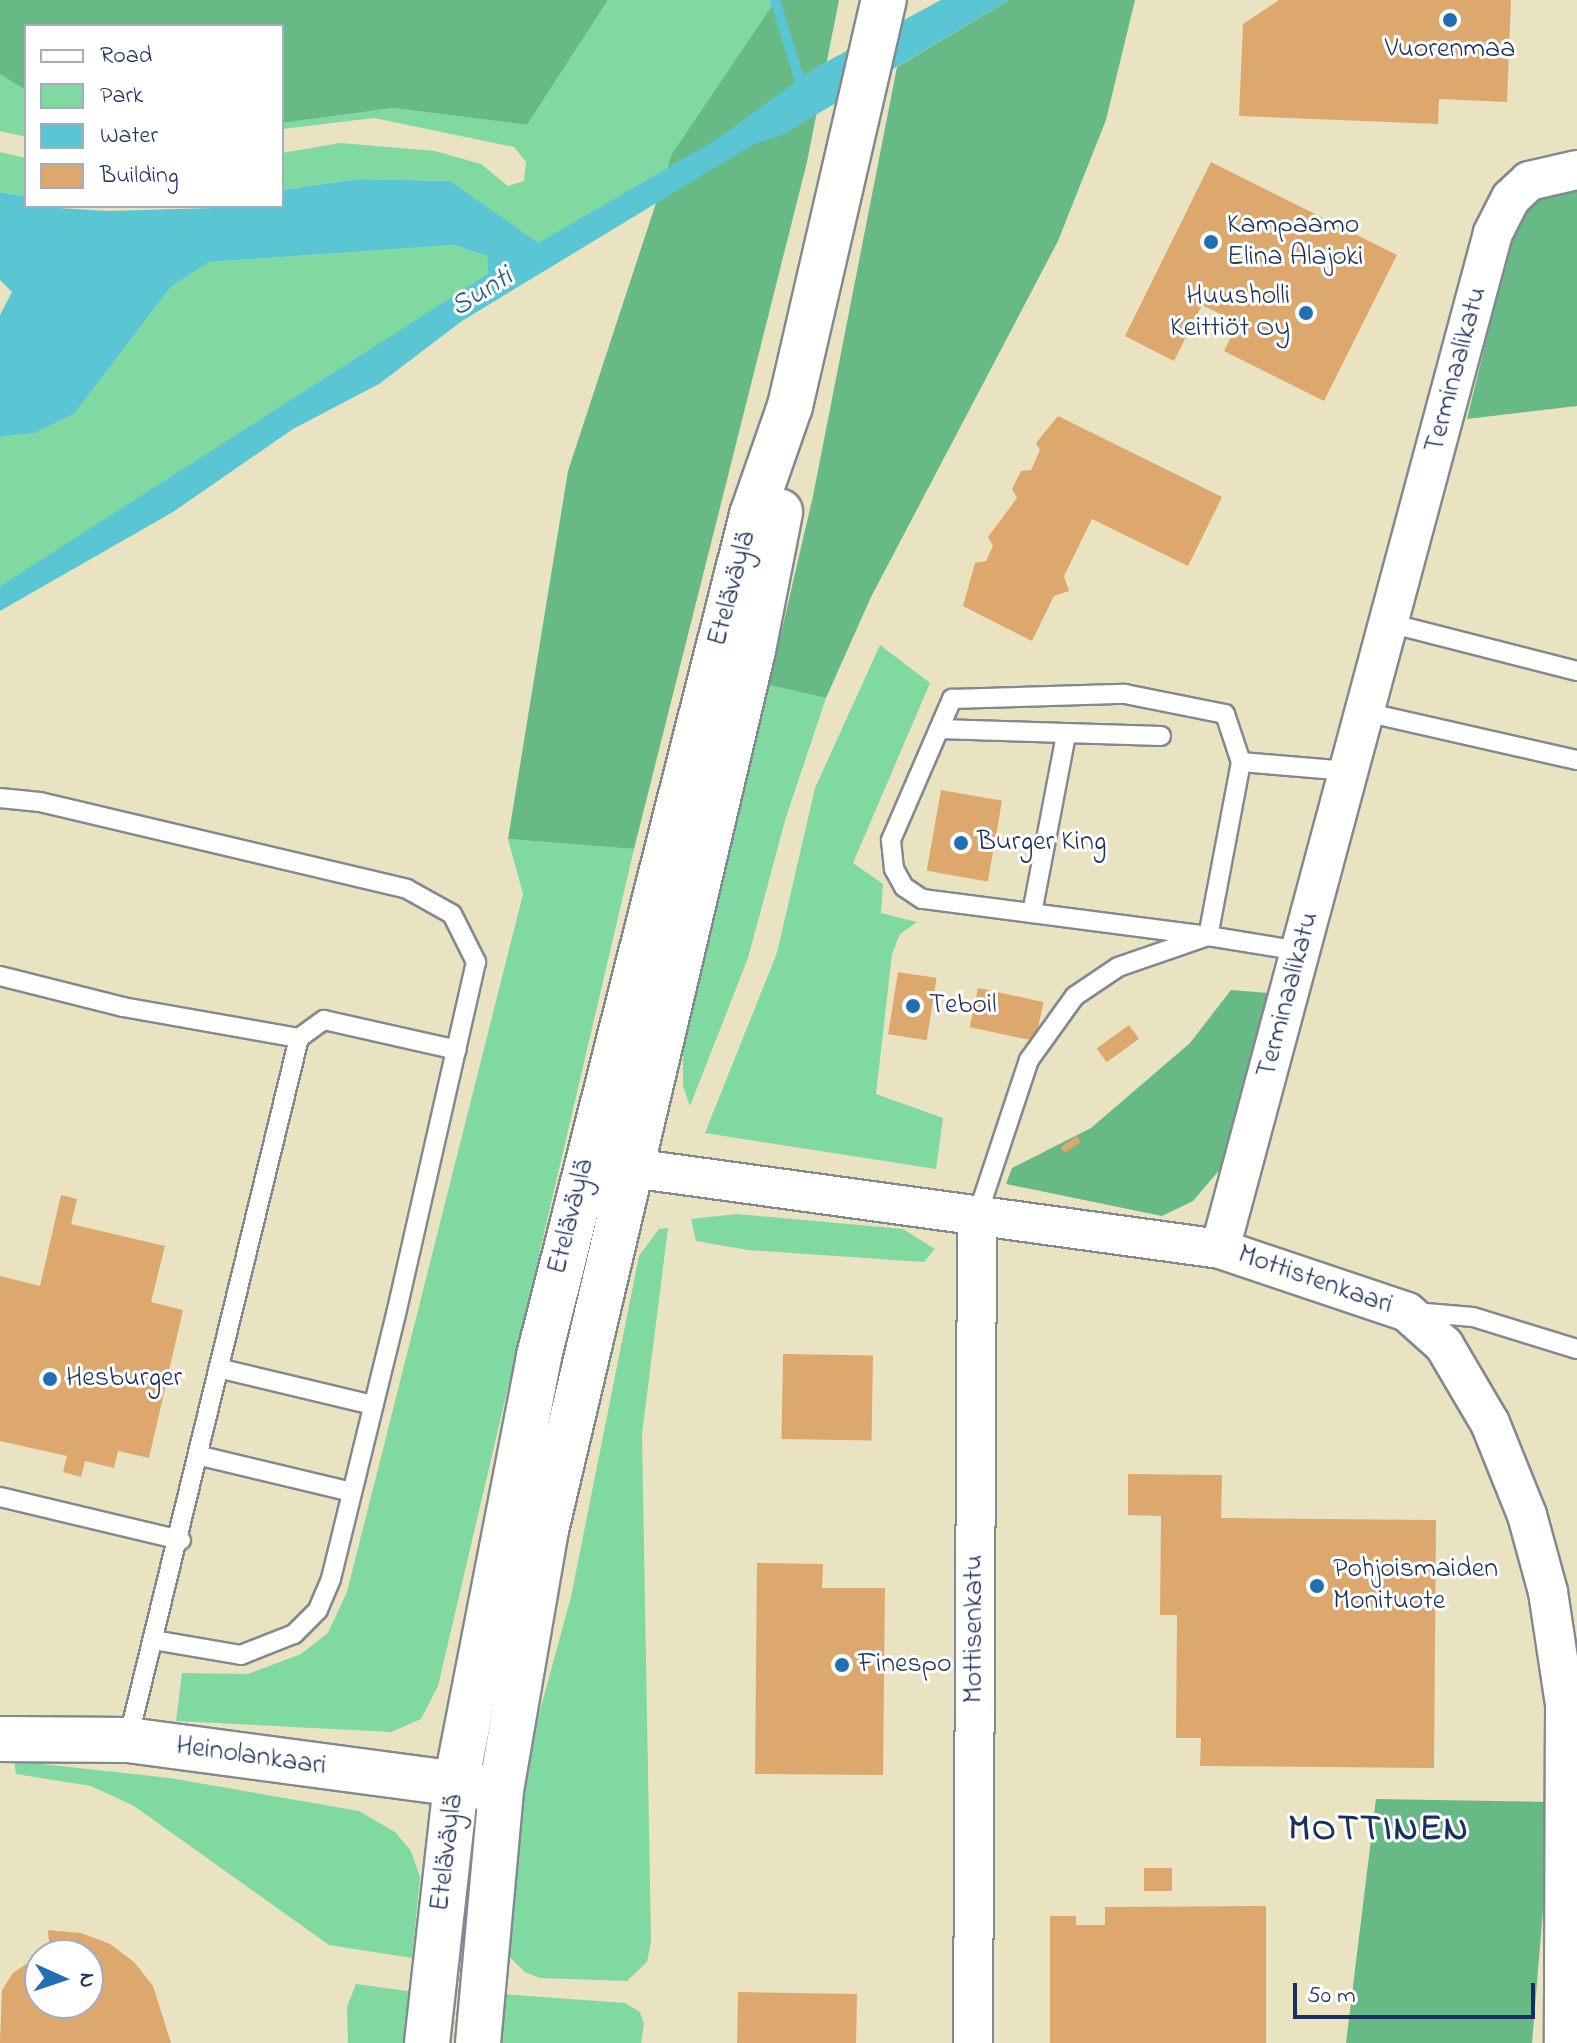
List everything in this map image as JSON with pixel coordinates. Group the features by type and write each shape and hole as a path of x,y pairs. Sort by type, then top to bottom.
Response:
{"main road":[{"name":"Eteläväylä","path":"427,2043 456,1784 503,1521 753,650 779,522 790,406 884,0"},
{"name":"Eteläväylä","path":"478,2043 501,1790 606,1165"},
{"name":"Heinolankaari","path":"0,1739 128,1740 501,1790"}],"street":[{"name":"Terminaalikatu","path":"1220,1249 1493,233 1511,198 1529,181 1577,170"},
{"path":"606,1165 1220,1249"},
{"name":"Mottisenkatu","path":"973,2043 977,1216"},
{"name":"Mottistenkaari","path":"1220,1249 1407,1312 1444,1345 1490,1423 1527,1515 1548,1592 1565,1705 1572,1905 1564,2043"}],"lane":[{"path":"1389,623 1577,671"},
{"path":"1208,936 1241,762 1225,714 1125,694 952,699 891,840 894,869 904,887 922,899 1301,951"},
{"path":"1365,712 1577,760"},
{"path":"939,729 1161,736"},
{"path":"1032,913 1066,735"},
{"path":"1241,762 1348,771"},
{"path":"0,798 40,802 407,889 452,914 476,962 352,1492 318,1610 294,1634 241,1655 154,1640"},
{"path":"977,1216 1029,1060 1075,996 1118,967 1208,936"},
{"path":"0,976 123,1007 299,1038"},
{"path":"128,1740 181,1540 299,1038 324,1020 457,1050"},
{"path":"1407,1312 1473,1317 1577,1349"},
{"path":"222,1369 373,1405"},
{"path":"201,1456 352,1492"},
{"path":"0,1497 181,1540"}],"green space":[{"path":"0,0 608,0 527,125 393,108 284,123 284,24 24,24 24,89 0,74"},
{"path":"608,0 776,0 666,169 537,244 450,181 358,179 284,190 284,153 340,143 435,151 481,164 508,186 524,181 526,162 514,147 374,118 284,129 284,123 393,108 527,125"},
{"path":"776,0 839,0 807,162 634,849 508,839 568,471 672,154"},
{"path":"1009,0 1135,0 1106,120 1058,241 871,597 826,698 769,685 813,496 897,67"},
{"path":"4,72 24,88 24,137 0,131 0,74"},
{"path":"0,152 24,158 24,197 0,192"},
{"path":"1577,188 1577,406 1467,419 1511,239 1529,207 1545,195"},
{"path":"454,245 487,256 488,274 472,288 0,586 0,437 35,433 74,414 171,287 209,262"},
{"path":"880,645 930,683 853,863 883,884 881,913 917,922 900,934 892,954 876,1094 943,1118 936,1169 705,1133 777,953 815,788"},
{"path":"769,685 826,698 786,817 748,958 690,1106 683,1086 683,1037"},
{"path":"508,839 634,849 438,1686 421,1719 391,1732 176,1721 182,1673 248,1674 301,1654 328,1633 347,1592 523,894"},
{"path":"1231,990 1268,993 1222,1167 1193,1201 1162,1216 1006,1184 1012,1168 1091,1128 1190,1043"},
{"path":"737,1214 903,1229 935,1249 924,1262 748,1250 696,1241 691,1219"},
{"path":"668,1228 642,1434 651,1942 647,1962 627,1981 540,1978 525,1972 505,1953 518,1791 571,1597 639,1256 659,1229"},
{"path":"14,1761 170,1778 359,1811 395,1832 411,1851 420,1877 412,1958 329,1945 134,1806 91,1786 16,1774"},
{"path":"1376,1799 1552,1802 1532,2043 1346,2043"},
{"path":"356,1984 414,1992 410,2043 348,2043 347,2007"},
{"path":"500,1994 625,2003 640,2012 644,2024 641,2043 493,2043"}],"water":[{"name":"Sunti","path":"941,0 1009,0 782,135 752,145 462,321 379,384 293,429 173,512 0,611 0,586 488,274 487,256 454,245 209,262 171,287 74,414 35,433 0,437 0,315 12,292 0,280 0,192 24,197 24,208 108,211 284,208 284,190 358,179 450,181 538,243 719,138 813,69"}],"building":[{"path":"1279,0 1511,0 1507,102 1439,99 1438,124 1239,116 1243,24"},
{"path":"1211,162 1397,255 1324,401 1224,351 1238,323 1202,305 1174,361 1125,336"},
{"path":"1058,416 1222,497 1188,566 1092,519 1064,576 1069,591 1054,596 1032,641 963,606 975,563 986,561 993,546 988,537 1017,498 1012,489 1021,471 1031,470 1040,450 1036,443"},
{"path":"941,790 1002,801 988,882 927,871"},
{"name":"Teboil","path":"898,972 937,978 927,1040 888,1034"},
{"name":"Teboil","path":"978,988 1044,1002 1035,1041 970,1027"},
{"path":"1129,1025 1139,1039 1107,1062 1097,1049"},
{"path":"1077,1136 1081,1142 1064,1153 1060,1147"},
{"path":"61,1195 77,1199 71,1224 165,1246 151,1302 183,1310 149,1458 118,1451 114,1468 85,1461 81,1477 63,1472 67,1456 0,1441 0,1276 40,1286"},
{"path":"783,1354 873,1356 872,1441 782,1439"},
{"path":"1128,1474 1222,1475 1221,1518 1436,1520 1434,1768 1200,1766 1201,1738 1176,1738 1177,1615 1160,1615 1161,1516 1128,1515"},
{"path":"757,1563 823,1564 822,1588 885,1588 883,1775 755,1774"},
{"path":"1144,1868 1172,1868 1172,1891 1144,1891"},
{"path":"1266,1906 1266,2043 1050,2043 1050,1916 1076,1916 1076,1925 1105,1925 1105,1907"},
{"path":"48,1930 81,1933 97,1939 49,1939"},
{"path":"104,1942 110,1944 134,1962 153,1986 171,2043 0,2043 2,1990 13,1973 24,1965 24,2019 104,2019"},
{"path":"738,1992 857,1994 856,2043 737,2043"}],"waterway":[{"path":"775,0 803,91"}],"place":[{"name":"Vuorenmaa","path":"1450,20"},
{"name":"Kampaamo Elina Alajoki","path":"1211,242"},
{"name":"Huusholli Keittiöt Oy","path":"1306,313"},
{"name":"Burger King","path":"961,843"},
{"name":"Teboil","path":"913,1006"},
{"name":"Hesburger","path":"50,1379"},
{"name":"Pohjoismaiden Monituote","path":"1317,1586"},
{"name":"Finespo","path":"842,1665"}],"district":[{"name":"MOTTINEN","path":"1379,1831"}]}
